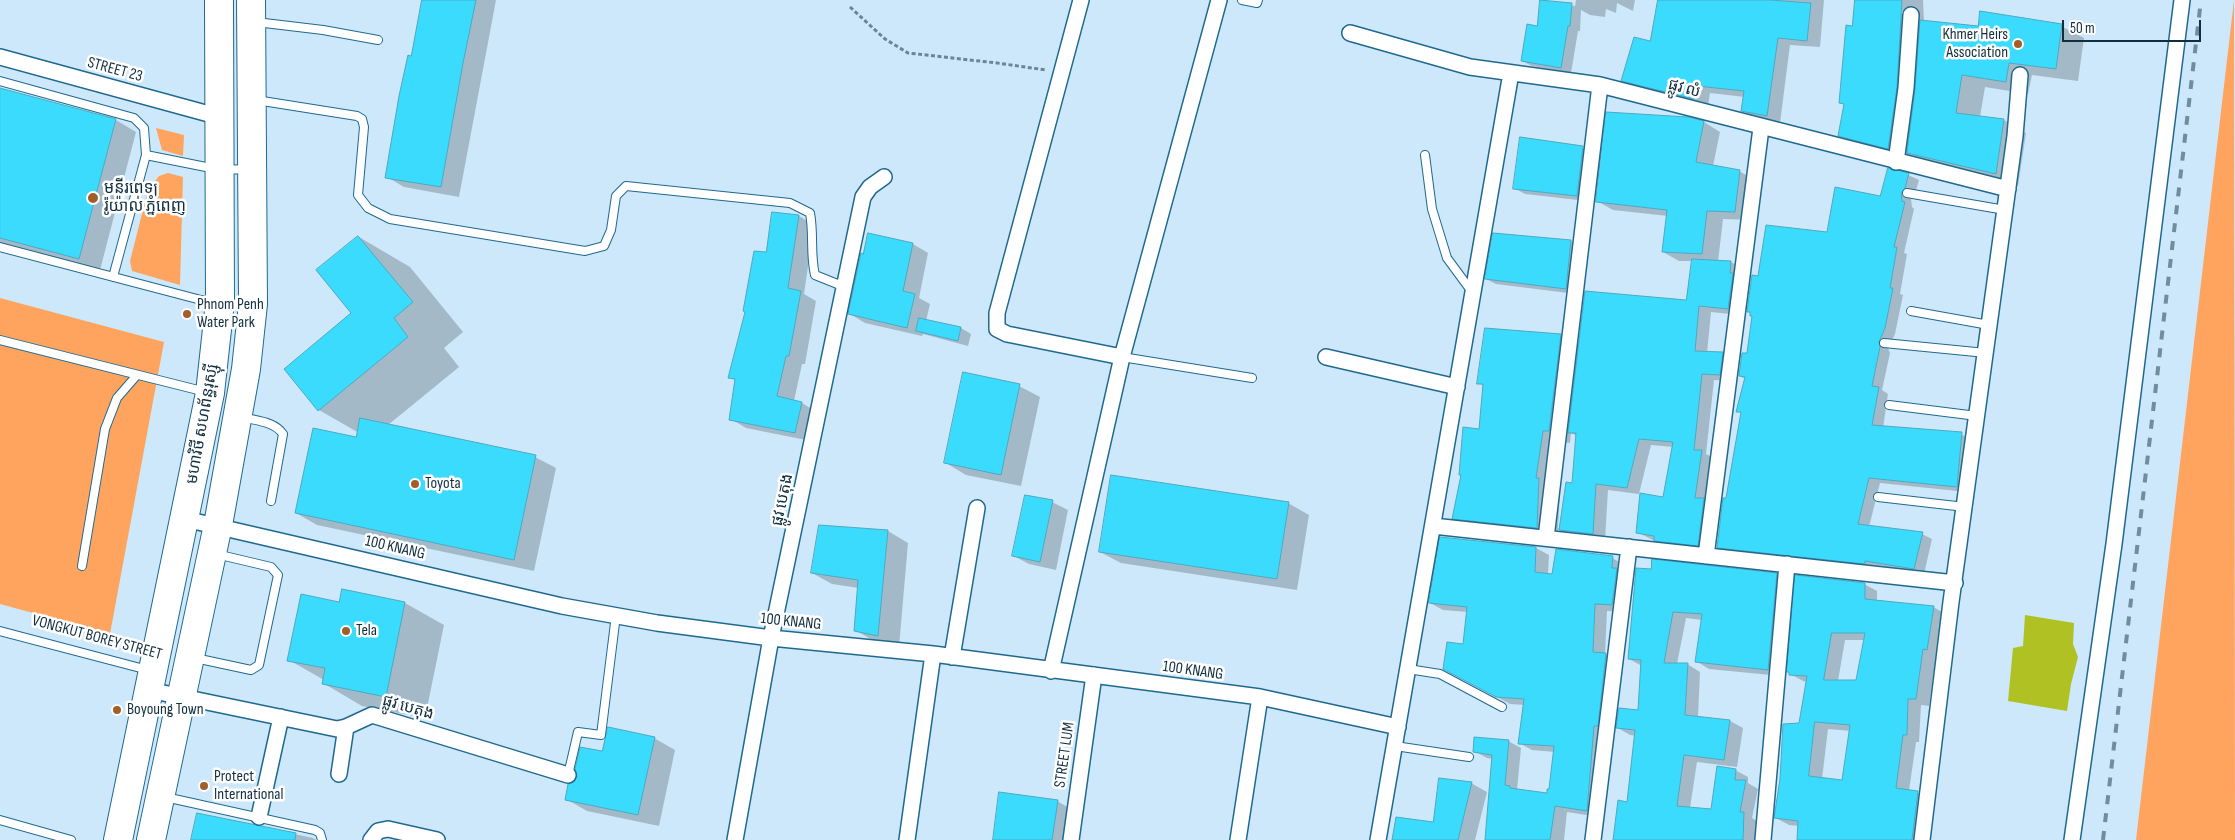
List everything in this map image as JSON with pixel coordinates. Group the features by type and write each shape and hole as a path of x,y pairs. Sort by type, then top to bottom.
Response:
{"highway":[{"name":"មហាវិថី សហព័ន្ធរុស្ស៊ី","path":"118,840 210,393 220,302 219,0"},
{"name":"មហាវិថី សហព័ន្ធរុស្ស៊ី","path":"151,840 218,525 246,369 253,304 251,11"}],"street":[{"path":"1081,0 997,313 996,329 1007,334 1122,357"},
{"path":"1051,670 1122,357 1219,0"},
{"path":"2072,840 2114,544 2182,0"},
{"path":"1896,162 1906,88 1910,15"},
{"name":"ផ្លូវ លំ","path":"1350,33 1470,67 1600,85 1761,128 2008,189"},
{"name":"STREET 23","path":"0,57 220,117"},
{"path":"1378,840 1511,73"},
{"path":"1922,840 1954,583 2008,189 2020,75"},
{"path":"1546,538 1600,85"},
{"path":"1706,556 1761,128"},
{"name":"ផ្លូវ បេតុង","path":"736,840 771,638 863,197 870,187 884,177"},
{"path":"1326,356 1457,387"},
{"path":"952,657 978,508"},
{"name":"100 KNANG","path":"185,519 218,525 562,606 771,638 933,654 1260,698 1398,727"},
{"path":"1433,526 1954,583"},
{"path":"1593,840 1629,548"},
{"path":"1763,840 1787,564"},
{"path":"907,840 933,654"},
{"name":"STREET LUM","path":"1071,840 1094,676"},
{"name":"ផ្លូវ បេតុង","path":"186,677 281,717 337,729 372,715 568,774"},
{"name":"VONGKUT BOREY STREET","path":"151,681 186,677"},
{"path":"1238,840 1260,698"},
{"path":"260,817 281,717"},
{"path":"339,774 346,727"},
{"path":"371,840 378,831 388,829 437,840"}],"lane":[{"path":"1242,0 1257,3 1258,0"},
{"path":"251,11 264,21 378,40"},
{"path":"0,81 134,118 144,128 146,155 113,277"},
{"path":"252,100 317,108 362,119 364,127 358,195 368,208 390,219 585,251 604,246 611,230 616,196 626,186 790,203 810,213 813,231 812,260 815,276 845,287"},
{"path":"146,155 221,170 252,169"},
{"path":"1425,155 1432,209 1447,258 1473,293"},
{"path":"1907,193 2005,210"},
{"path":"0,247 201,300 220,302"},
{"path":"1911,311 1989,325"},
{"path":"0,340 210,393"},
{"path":"1884,343 1986,353"},
{"path":"1122,357 1252,378"},
{"path":"82,566 106,429 117,398 137,375"},
{"path":"1889,405 1977,416"},
{"path":"238,416 271,424 279,428 283,434 270,501"},
{"path":"1878,497 1965,507"},
{"path":"186,677 251,670 259,665 278,575 271,567 212,554"},
{"path":"568,774 578,732 601,735 616,615"},
{"name":"VONGKUT BOREY STREET","path":"0,631 151,681"},
{"path":"1408,669 1440,674 1502,707"},
{"path":"1395,746 1469,757"},
{"path":"160,796 315,830 320,832 322,840"},
{"path":"0,820 71,840"}],"path":[{"path":"850,7 885,39 908,54 997,63 1061,73"}],"shaded area":[{"path":"2234,0 2235,840 2136,840"},
{"path":"156,128 184,135 183,156 162,150"},
{"path":"168,173 183,177 180,285 132,271 130,261 148,190 159,176"},
{"path":"0,298 164,342 110,634 0,604"},
{"path":"2025,615 2074,623 2073,644 2078,657 2067,711 2008,701 2013,648 2023,646"}],"building":[{"path":"422,0 476,0 441,187 385,178 399,96 408,55 411,56"},
{"path":"1540,0 1572,3 1570,26 1568,26 1561,68 1521,61 1527,24 1537,26"},
{"path":"1658,0 1770,0 1811,3 1807,41 1778,38 1767,116 1741,111 1744,91 1697,86 1694,99 1621,81 1634,37 1650,41"},
{"path":"1855,0 1902,0 1897,87 1888,149 1838,136 1844,104 1839,103 1846,25 1852,26"},
{"path":"1980,11 2062,24 2056,69 2009,63 2006,82 1962,75 1956,113 2004,119 1996,174 1907,153 1915,89 1920,20 1978,26"},
{"path":"0,88 116,119 79,259 0,238"},
{"path":"1606,112 1688,117 1704,121 1696,162 1740,170 1735,212 1707,211 1702,254 1662,252 1667,210 1596,202"},
{"path":"1520,137 1583,146 1577,196 1513,189"},
{"path":"1888,168 1909,173 1905,188 1901,193 1902,201 1905,202 1894,247 1897,247 1890,288 1893,288 1885,328 1879,342 1880,347 1872,386 1879,387 1872,425 1962,432 1957,487 1869,478 1858,524 1923,532 1914,569 1865,561 1865,564 1717,548 1723,498 1726,498 1741,412 1736,412 1745,377 1739,376 1742,353 1747,353 1752,316 1750,316 1750,312 1747,312 1752,275 1758,276 1766,225 1827,232 1835,187 1880,196"},
{"path":"772,212 799,215 788,288 801,291 789,356 786,356 777,396 802,402 795,433 729,420 735,379 728,378 745,312 743,311 754,251 766,252"},
{"path":"868,233 913,243 903,291 915,294 907,328 848,314 861,253 863,254"},
{"path":"1493,233 1571,240 1566,289 1485,279"},
{"path":"358,236 413,302 394,318 408,337 318,411 284,369 351,313 316,270"},
{"path":"1692,259 1731,261 1730,273 1733,273 1728,309 1699,306 1695,351 1723,352 1720,375 1702,374 1694,450 1702,450 1695,498 1704,498 1698,546 1654,541 1654,536 1636,533 1640,493 1663,497 1673,442 1639,439 1627,488 1596,484 1593,534 1559,530 1566,482 1572,483 1576,433 1568,433 1585,291 1686,300"},
{"path":"919,318 961,327 958,341 916,331"},
{"path":"1485,328 1561,334 1549,431 1543,431 1536,478 1539,478 1537,528 1452,519 1461,475 1459,475 1463,427 1479,429 1483,384 1477,384"},
{"path":"963,372 1020,384 1001,475 944,463"},
{"name":"Toyota","path":"360,418 536,455 514,560 295,513 313,428 356,437"},
{"path":"1111,475 1289,502 1277,579 1099,552"},
{"path":"1025,495 1053,500 1040,562 1012,556"},
{"path":"819,525 888,530 878,636 854,631 858,580 811,573"},
{"path":"1440,537 1536,547 1535,572 1552,574 1556,549 1613,556 1612,568 1617,568 1612,605 1595,604 1593,652 1606,653 1598,726 1594,726 1587,811 1555,806 1550,840 1485,840 1492,755 1473,752 1474,737 1509,740 1505,785 1510,786 1510,788 1547,793 1554,746 1518,744 1524,699 1496,697 1443,669 1447,642 1463,644 1467,607 1429,603"},
{"path":"1652,559 1777,573 1768,670 1695,662 1702,614 1673,612 1664,663 1688,663 1685,715 1730,720 1724,760 1684,755 1677,806 1711,809 1717,766 1736,769 1735,780 1746,780 1740,812 1744,812 1743,840 1613,840 1618,800 1627,802 1635,730 1616,728 1619,708 1638,710 1641,660 1628,659 1636,568 1651,569"},
{"path":"1795,575 1865,583 1865,599 1934,606 1927,650 1923,649 1916,699 1908,699 1907,735 1903,735 1896,788 1918,791 1912,840 1797,840 1798,821 1774,818 1780,779 1783,724 1799,723 1807,676 1789,675 1789,672 1787,672","holes":["1832,633 1865,633 1856,680 1824,680","1815,722 1850,725 1842,780 1809,776"]},
{"name":"Tela","path":"342,589 405,602 386,697 322,684 325,668 287,661 301,594 339,602"},
{"path":"608,727 655,737 638,815 565,800 568,784 574,782 577,777 575,769 580,747 602,751"},
{"path":"1439,778 1472,782 1458,840 1392,840 1396,817 1433,822"},
{"path":"999,792 1058,800 1052,840 993,840"},
{"path":"197,813 296,833 295,840 191,840"}],"railway":[{"path":"2103,840 2201,0"}],"place":[{"name":"Khmer Heirs Association","path":"2018,44"},
{"name":"មន្ទីរពេទ្យ រ៉ូយ៉ាល់ ភ្នំពេញ","path":"93,198"},
{"name":"Phnom Penh Water Park","path":"187,314"},
{"name":"Toyota","path":"415,484"},
{"name":"Tela","path":"346,631"},
{"name":"Boyoung Town","path":"117,710"},
{"name":"Protect International","path":"204,786"}]}
